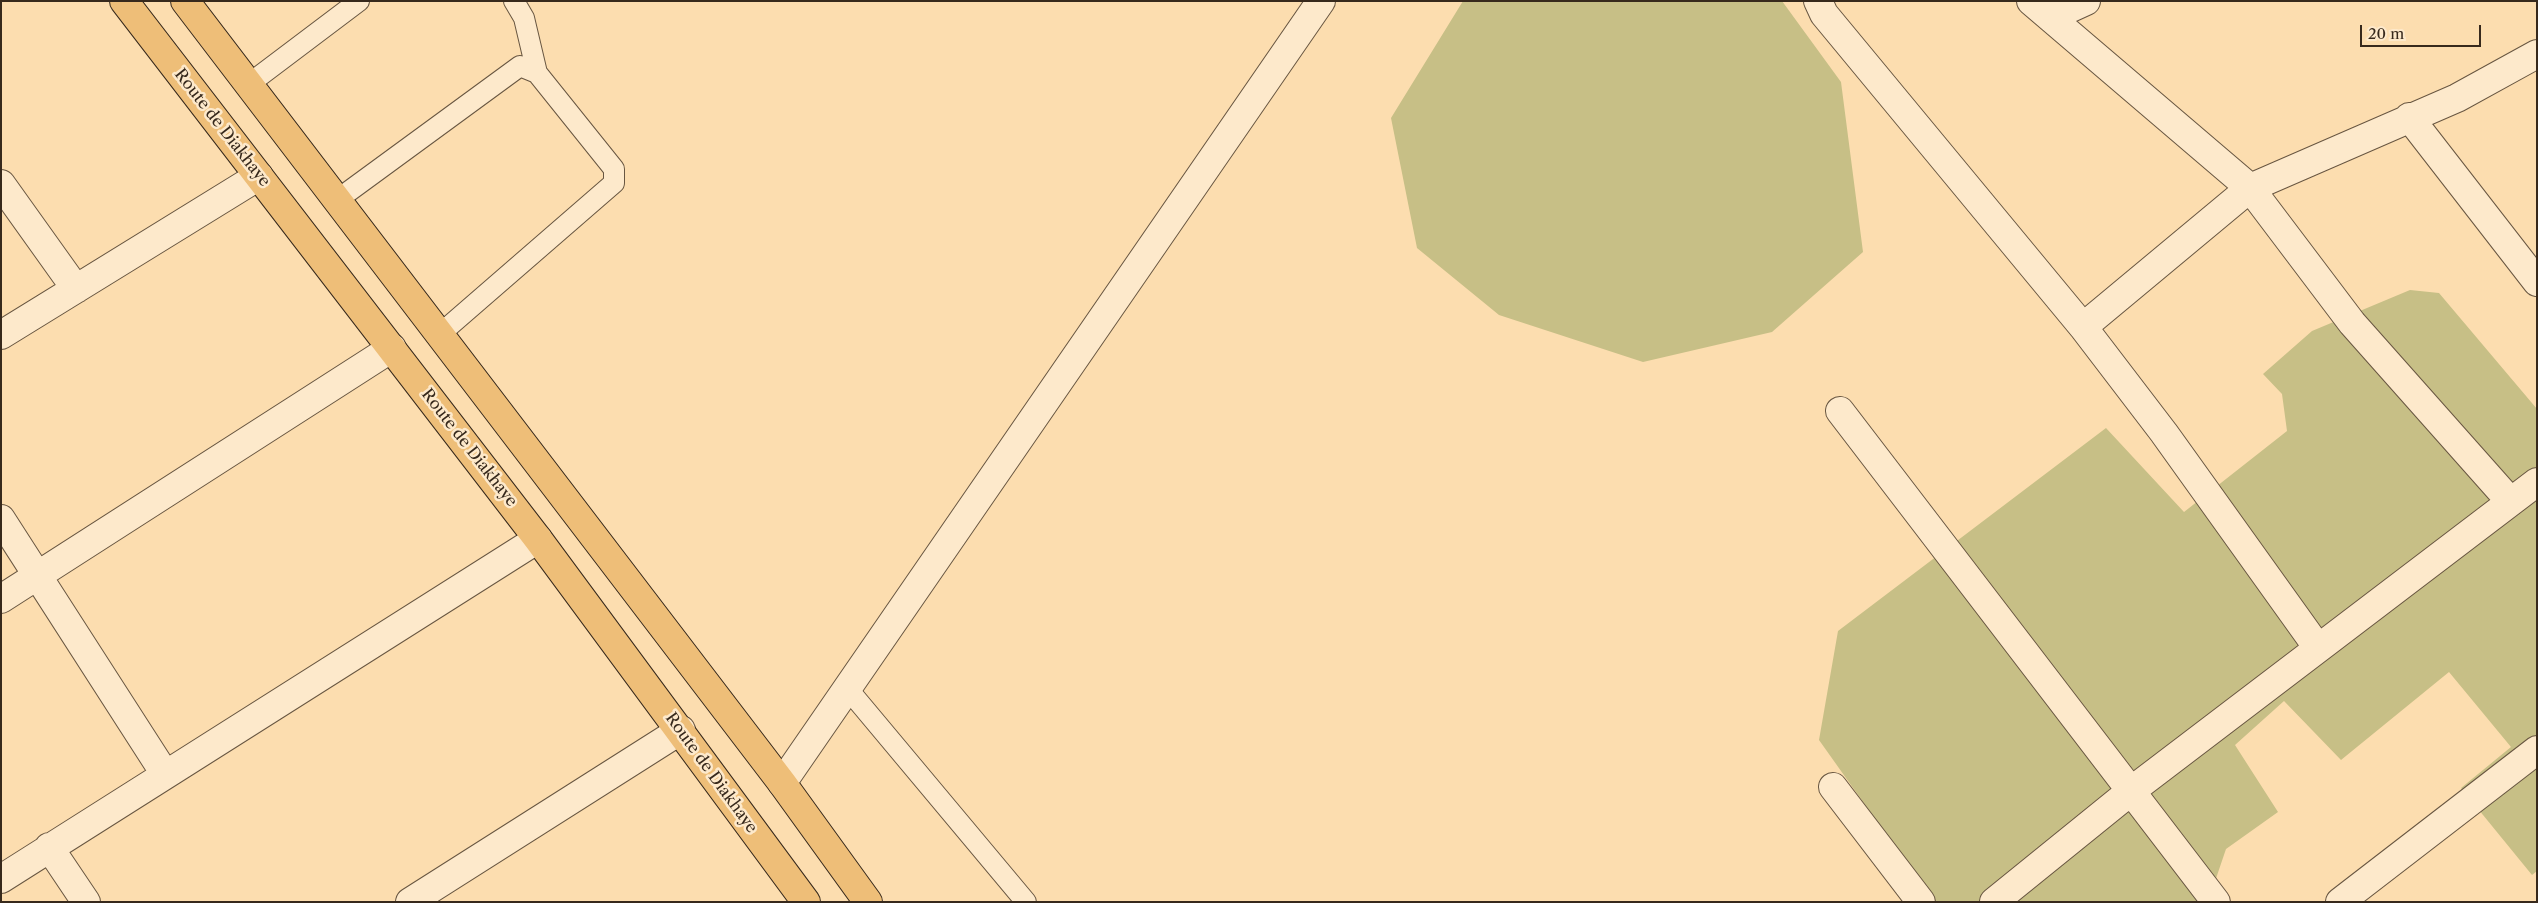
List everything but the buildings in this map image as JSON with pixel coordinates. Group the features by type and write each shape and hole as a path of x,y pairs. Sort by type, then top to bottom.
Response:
{"main road":[{"name":"Route de Diakhaye","path":"124,1 538,539 681,730 806,902"},
{"path":"185,1 782,783 868,902"}],"street":[{"path":"782,783 1320,1"},
{"path":"1818,1 1824,14 2083,327 2164,433 2318,648"},
{"path":"2041,9 2086,1"},
{"path":"2041,9 2250,188 2352,322 2510,501"},
{"path":"2083,327 2250,188 2409,117 2457,98 2537,54"},
{"path":"2409,117 2537,282"},
{"path":"1,336 259,176"},
{"path":"1,184 76,289"},
{"path":"1,599 392,348"},
{"path":"1840,411 2216,902"},
{"path":"1994,902 2131,790 2537,482"},
{"path":"1,519 165,774"},
{"path":"1,879 538,539"},
{"path":"410,902 681,730"},
{"path":"2340,902 2537,750"},
{"path":"1833,787 1921,902"},
{"path":"49,847 86,902"}],"lane":[{"path":"249,84 359,1"},
{"path":"440,334 614,183 614,168 537,73 524,18 514,1"},
{"path":"337,200 520,66 537,73"},
{"path":"848,688 1026,902"}],"shaded area":[{"path":"1463,1 1782,1 1841,82 1863,252 1772,332 1643,362 1499,315 1417,248 1391,118"},
{"path":"2410,290 2439,293 2537,409 2537,871 2532,875 2461,788 2511,747 2449,672 2341,760 2284,701 2235,745 2278,812 2226,849 2208,902 1934,902 1819,740 1838,631 2106,428 2184,512 2287,431 2282,394 2263,374 2312,331"}]}
